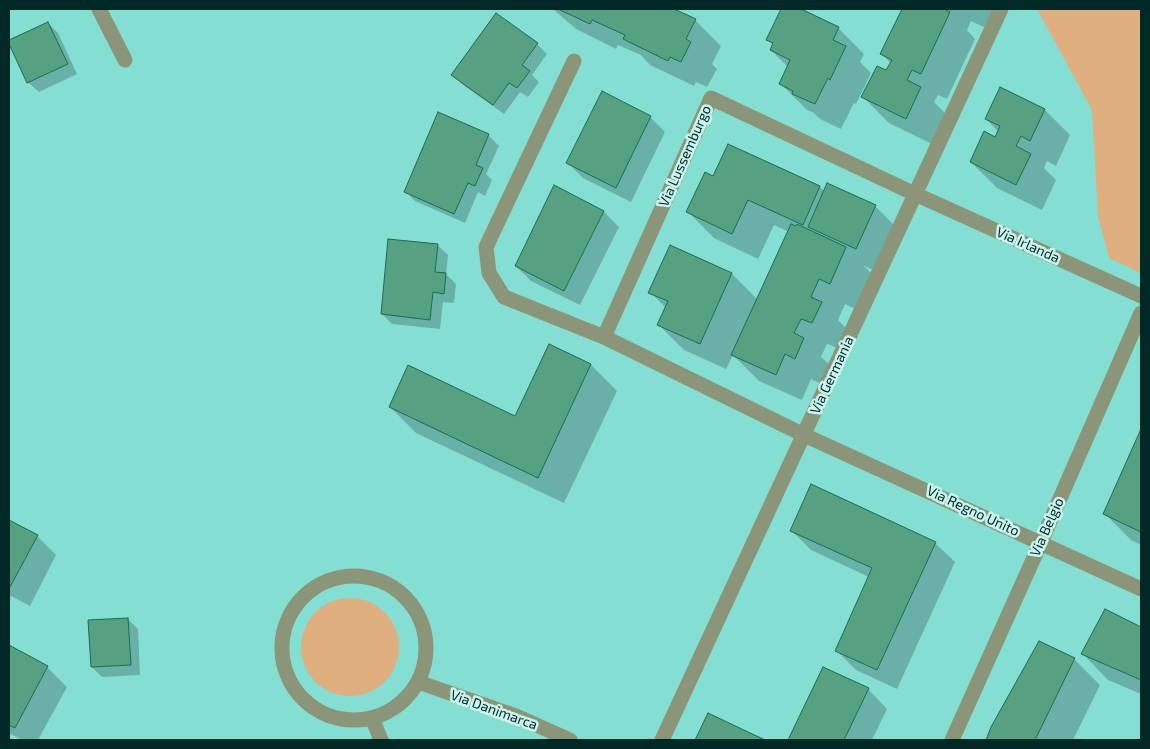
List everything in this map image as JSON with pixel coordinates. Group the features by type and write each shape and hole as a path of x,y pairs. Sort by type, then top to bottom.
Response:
{"street":[{"path":"99,9 125,60"},
{"name":"Via Germania","path":"662,740 1001,9"},
{"path":"574,61 486,247 489,273 504,297 604,337 804,435"},
{"name":"Via Lussemburgo","path":"604,337 711,98 915,194"},
{"name":"Via Irlanda","path":"915,194 1141,296"},
{"name":"Via Belgio","path":"952,740 1141,314"},
{"name":"Via Regno Unito","path":"804,435 1141,589"},
{"path":"341,576 361,576 380,581 398,591 412,606 422,623 426,643 424,663 418,682 406,698 390,710 372,718 350,720 328,716 309,705 294,688 284,668 281,646 284,627 293,609 305,594 322,583 341,576"},
{"name":"Via Danimarca","path":"418,682 516,716 570,740"},
{"path":"372,718 381,740"}],"shaded area":[{"path":"1037,9 1141,9 1141,273 1109,258 1098,216 1092,110"},
{"path":"350,598 369,602 385,612 395,628 399,647 395,666 385,682 369,692 350,696 331,692 315,682 305,666 301,647 305,628 315,612 331,602"}],"building":[{"path":"558,9 674,9 696,19 686,39 691,42 681,62 670,57 668,61 623,39 625,35 592,20 590,24"},
{"path":"781,9 801,9 839,27 833,40 846,46 830,80 828,78 815,104 792,94 793,91 779,84 790,60 770,50 773,43 766,40"},
{"path":"902,9 944,9 950,12 921,74 912,70 907,80 921,87 906,119 861,97 877,66 886,70 892,60 880,54"},
{"path":"496,13 538,43 522,65 530,71 517,88 509,83 493,105 451,75"},
{"path":"48,22 68,64 27,83 9,44 9,40"},
{"path":"1000,87 1045,109 1030,141 1021,136 1016,146 1031,154 1016,185 970,162 984,131 995,137 1000,126 985,119"},
{"path":"602,91 651,116 616,188 566,163"},
{"path":"438,112 489,134 476,165 483,168 475,186 468,183 454,214 404,192"},
{"path":"728,144 820,186 803,225 748,200 732,234 686,212 705,172 713,176"},
{"path":"827,183 876,205 856,249 808,227"},
{"path":"554,185 604,211 564,291 515,266"},
{"path":"791,224 796,226 797,224 846,247 830,284 819,279 811,297 822,302 812,323 801,319 794,333 804,338 795,359 785,354 776,375 731,355"},
{"path":"388,239 438,244 435,272 446,273 444,294 433,292 430,320 381,314"},
{"path":"670,245 732,273 700,344 657,325 668,301 648,293"},
{"path":"549,344 591,364 538,478 389,407 408,365 515,416"},
{"path":"1141,429 1141,532 1103,514"},
{"path":"811,484 936,542 877,670 835,651 872,568 790,531"},
{"path":"9,520 38,535 10,587 9,586"},
{"path":"1105,609 1141,627 1141,680 1081,654"},
{"path":"128,618 131,665 91,667 88,620"},
{"path":"1039,641 1075,658 1035,740 986,740 991,727"},
{"path":"9,645 48,666 15,728 9,725"},
{"path":"823,667 869,688 844,740 788,740"},
{"path":"708,713 765,740 695,740"}]}
